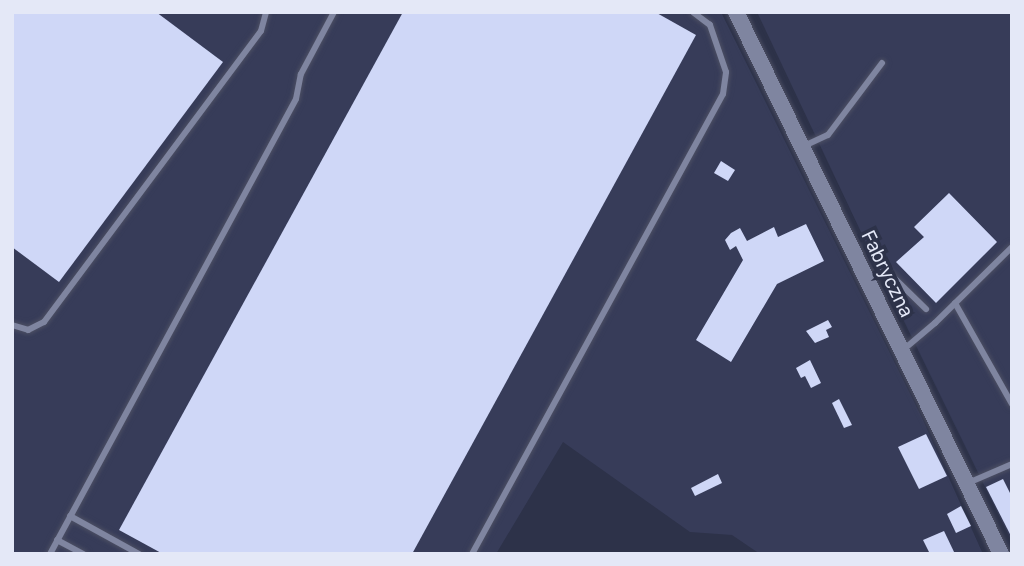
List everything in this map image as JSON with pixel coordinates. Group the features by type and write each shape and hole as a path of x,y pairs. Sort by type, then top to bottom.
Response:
{"main road":[{"name":"Fabryczna","path":"736,12 1001,554"}],"lane":[{"path":"12,325 28,330 44,322 261,31 266,12"},
{"path":"50,554 296,99 300,74 334,12"},
{"path":"472,554 723,94 726,77 724,66 710,25 693,12"},
{"path":"802,147 828,135 882,63"},
{"path":"901,351 1012,247"},
{"path":"866,279 886,270 926,309"},
{"path":"955,303 1012,404"},
{"path":"967,484 1012,464"},
{"path":"70,516 139,554"},
{"path":"57,540 83,554"}],"shaded area":[{"path":"12,12 721,12 922,418 983,554 760,554 732,535 690,532 563,442 496,554 12,554"},
{"path":"757,12 1012,12 1012,542 877,266"}],"building":[{"path":"12,12 156,12 223,62 59,282 12,247"},
{"path":"403,12 655,12 696,35 412,554 163,554 119,530"},
{"path":"721,161 735,170 728,181 714,173"},
{"path":"949,193 997,242 936,303 896,262 924,237 914,227"},
{"path":"806,224 824,261 777,284 731,362 696,340 743,260 736,246 730,250 725,240 731,233 740,228 747,241 774,227 778,237"},
{"path":"828,320 832,327 826,330 829,337 815,343 806,331"},
{"path":"810,360 821,383 811,388 805,376 801,378 796,368"},
{"path":"839,399 852,425 844,428 832,403"},
{"path":"926,434 947,476 919,489 898,447"},
{"path":"718,474 722,483 695,496 691,488"},
{"path":"1003,479 1012,497 1012,538 986,487"},
{"path":"961,506 971,526 956,533 947,514"},
{"path":"944,531 955,554 930,554 923,540"}]}
